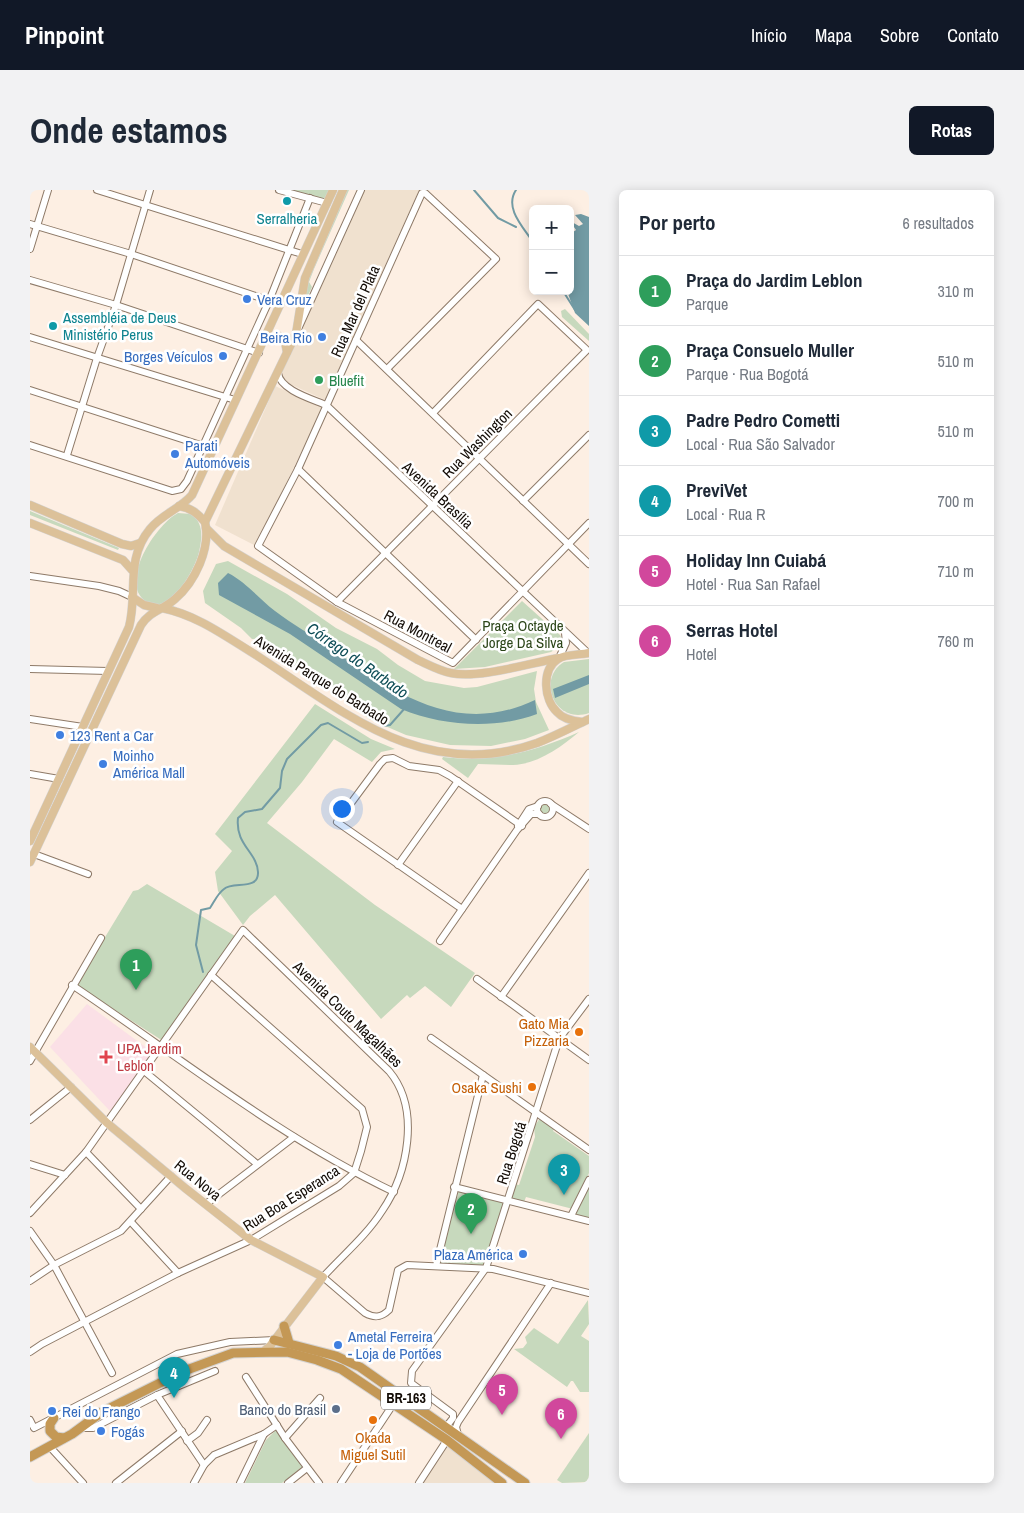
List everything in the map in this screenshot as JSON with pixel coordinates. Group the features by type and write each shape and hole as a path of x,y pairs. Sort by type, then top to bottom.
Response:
{"highway":[{"path":"284,1326 289,1342"},
{"name":"BR-163","path":"274,1340 289,1342 336,1356 360,1367 525,1483"},
{"name":"BR-163","path":"30,1457 50,1447 102,1412 184,1371 233,1353 287,1352 318,1360 341,1369 448,1440 502,1483"},
{"path":"54,1418 50,1424 50,1431 56,1437 64,1438"}],"main road":[{"path":"30,841 33,828 60,779 129,627 132,570 140,544 161,518 180,506 192,495 333,190"},
{"path":"30,862 141,625 159,608 174,600 194,576 203,552 205,525 296,334 305,278 343,190"},
{"path":"264,341 279,336 285,342 287,352"},
{"path":"30,505 122,544 131,546 140,544"},
{"path":"180,506 192,510 224,546 438,669 452,674 478,674 589,653"},
{"path":"30,523 123,560 132,570"},
{"path":"132,597 144,605 159,608"},
{"name":"Avenida Parque do Barbado","path":"159,608 182,612 201,621 370,729 423,749 465,753 520,748 552,737 586,721"},
{"path":"557,660 546,682 546,692 552,706 562,716 586,721"},
{"name":"Rua Nova","path":"33,1049 107,1123 251,1240 323,1277"},
{"name":"Avenida Couto Magalhães","path":"263,1352 323,1277"}],"street":[{"path":"30,249 33,224 48,190"},
{"path":"97,190 302,254"},
{"path":"67,456 97,358 116,305 150,190"},
{"path":"279,190 327,203"},
{"path":"296,334 361,190"},
{"name":"Rua Mar del Plata","path":"258,546 298,469 422,194 427,194 496,259 387,369"},
{"path":"30,445 172,491 179,490 185,485 248,350 310,198"},
{"path":"33,224 131,254 279,304"},
{"path":"30,280 116,305 259,353"},
{"name":"Rua Washington","path":"337,602 587,350 538,304 433,413"},
{"path":"30,337 235,400"},
{"path":"356,340 589,564"},
{"name":"Avenida Brasília","path":"278,373 280,381 288,387 326,405 522,593 589,653"},
{"path":"270,391 277,386 288,387"},
{"path":"30,390 213,449"},
{"path":"523,501 589,435"},
{"path":"298,469 476,640"},
{"name":"Rua Montreal","path":"258,546 337,602 453,663 589,523"},
{"path":"30,576 99,586 132,597"},
{"path":"557,660 566,643 564,632"},
{"path":"30,669 108,671"},
{"path":"30,719 83,727"},
{"path":"462,909 337,822 380,764 385,759 393,758 409,766 439,770 519,826"},
{"path":"30,774 60,779"},
{"path":"398,865 458,782"},
{"path":"440,941 529,809 538,806 544,801 562,810 589,829"},
{"path":"551,804 552,812"},
{"path":"538,806 539,814"},
{"path":"519,826 531,814 539,814 545,817 552,812 562,810"},
{"path":"34,854 88,874"},
{"path":"501,996 589,873"},
{"name":"Avenida Couto Magalhães","path":"211,975 242,930 389,1071 400,1084 406,1102 408,1132 394,1192 381,1214 323,1277"},
{"path":"30,1061 33,1049 101,938"},
{"path":"30,1213 86,1152 211,975"},
{"name":"Rua Boa Esperanca","path":"30,1352 178,1273 251,1240 339,1186 354,1173 367,1127 362,1109 211,975"},
{"path":"477,979 589,1060"},
{"path":"72,985 294,1137 354,1173 394,1192"},
{"name":"Rua Bogotá","path":"446,1426 453,1418 452,1414 414,1386 410,1379 412,1371 486,1268 560,1039 589,999"},
{"path":"431,1038 589,1150"},
{"path":"144,1070 257,1164"},
{"path":"483,1075 436,1266 486,1268 589,1293"},
{"path":"30,1120 71,1087"},
{"path":"206,1204 294,1137"},
{"path":"86,1152 141,1209"},
{"path":"30,1164 65,1176"},
{"path":"30,1281 54,1265 121,1231 171,1176"},
{"path":"571,1216 589,1180"},
{"path":"454,1187 508,1203 589,1221"},
{"path":"131,1222 178,1273"},
{"path":"30,1231 54,1265 112,1373"},
{"name":"Rua Nova","path":"323,1277 365,1313 376,1317 389,1310 398,1270 401,1266 436,1266"},
{"path":"458,1435 456,1427 458,1422 551,1283"},
{"name":"BR-163","path":"54,1418 116,1384 177,1354 230,1342 274,1340"},
{"path":"79,1428 93,1428 157,1395 215,1371"},
{"path":"246,1377 285,1438 319,1483"},
{"path":"157,1395 204,1465"},
{"path":"285,1438 320,1398"},
{"path":"341,1483 394,1403"},
{"path":"30,1420 34,1428 54,1418"},
{"path":"187,1440 198,1433 207,1420"},
{"path":"194,1483 204,1465 227,1448 264,1434 277,1425"},
{"path":"116,1483 182,1431"},
{"path":"240,1483 264,1434"},
{"path":"419,1483 448,1440"},
{"path":"50,1447 83,1483"},
{"path":"288,1483 307,1468"}],"shaded area":[{"path":"363,190 419,190 325,400 279,379"},
{"path":"275,386 323,407 256,546 215,525"},
{"name":"UPA Jardim Leblon","path":"87,1004 155,1054 110,1111 50,1047"},
{"path":"446,1442 504,1483 420,1483"}],"green space":[{"path":"287,190 329,190 325,200"},
{"path":"346,190 349,190 314,269 309,282 312,287 304,304 309,277"},
{"path":"565,309 589,334 589,341 562,317 561,311"},
{"path":"30,511 119,548 118,550 30,515"},
{"path":"178,513 191,514 198,522 201,531 199,552 192,571 178,592 169,600 160,604 150,604 141,597 137,588 136,576 139,564 152,539"},
{"path":"228,561 287,594 336,628 377,649 398,665 425,681 464,688 477,687 537,671 534,689 536,702 549,730 525,739 491,746 450,745 406,735 369,719 330,687 288,662 261,639 252,639 241,628 205,603 203,591 216,564"},
{"name":"Praça Octayde Jorge Da Silva","path":"522,601 560,635 562,639 560,646 551,652 485,667 454,669"},
{"path":"589,659 589,713 577,715 567,712 559,707 553,698 551,679 564,662"},
{"path":"315,704 371,739 395,749 381,752 372,762 334,739 302,782 267,823 375,905 475,973 451,1007 425,986 410,998 407,995 381,1019 275,895 250,916 243,925 218,891 215,872 232,851 215,834"},
{"path":"579,732 557,749 531,762 513,765 478,764 468,778 442,759 443,757 479,758 512,754 546,745"},
{"path":"543,803 547,803 551,809 547,815 543,815 539,811 539,807"},
{"path":"147,884 235,936 163,1041 76,985 133,891"},
{"path":"540,1118 555,1127 553,1131 589,1156 589,1173 573,1209 526,1197 524,1202 511,1198 515,1184 519,1185 535,1137 534,1127"},
{"path":"589,1185 589,1218 577,1215 575,1212"},
{"path":"459,1190 504,1203 485,1266 439,1264"},
{"path":"588,1300 589,1324 581,1336 589,1341 589,1392 580,1392 573,1381 567,1387 514,1349 523,1348 527,1343 525,1337 534,1328 558,1344"},
{"path":"277,1429 303,1466 282,1483 245,1483 266,1440"},
{"path":"589,1433 589,1482 562,1483 557,1480"}],"water":[{"path":"581,214 589,217 589,326 575,313 568,295 574,295 574,231 576,230 574,223 579,226 583,224 575,215"},
{"path":"228,573 241,581 282,616 401,693 451,712 478,714 506,710 535,700 537,714 504,722 469,724 434,719 401,709 290,634 219,595 218,583"},
{"path":"589,675 589,684 555,698 553,689"}],"waterway":[{"path":"474,190 498,218 516,227"},
{"path":"516,190 513,197 513,210 529,236"},
{"path":"566,295 575,310"},
{"name":"Córrego do Barbado","path":"383,726 390,725 405,708"},
{"path":"203,972 196,945 201,910 210,908 224,889 250,884 257,878 257,865 240,835 238,818 245,812 262,809 280,788 282,771 287,759 321,725 328,723 362,743 368,742"}],"place":[{"name":"Serralheria","path":"287,201"},
{"name":"Vera Cruz","path":"247,299"},
{"name":"Assembléia de Deus Ministério Perus","path":"53,326"},
{"name":"Beira Rio","path":"322,337"},
{"name":"Borges Veículos","path":"223,356"},
{"name":"Bluefit","path":"319,380"},
{"name":"Parati Automóveis","path":"175,454"},
{"name":"123 Rent a Car","path":"60,735"},
{"name":"Moinho América Mall","path":"103,764"},
{"name":"Praça do Jardim Leblon","path":"136,990"},
{"name":"Gato Mia Pizzaria","path":"579,1032"},
{"name":"UPA Jardim Leblon","path":"106,1057"},
{"name":"Osaka Sushi","path":"532,1087"},
{"name":"Padre Pedro Cometti","path":"564,1195"},
{"name":"Praça Consuelo Muller","path":"471,1234"},
{"name":"Plaza América","path":"523,1254"},
{"name":"Ametal Ferreira - Loja de Portões","path":"338,1345"},
{"name":"PreviVet","path":"174,1398"},
{"name":"Banco do Brasil","path":"336,1409"},
{"name":"Rei do Frango","path":"52,1411"},
{"name":"Holiday Inn Cuiabá","path":"502,1415"},
{"name":"Okada Miguel Sutil","path":"373,1420"},
{"name":"Fogás","path":"101,1431"},
{"name":"Serras Hotel","path":"561,1439"}]}
